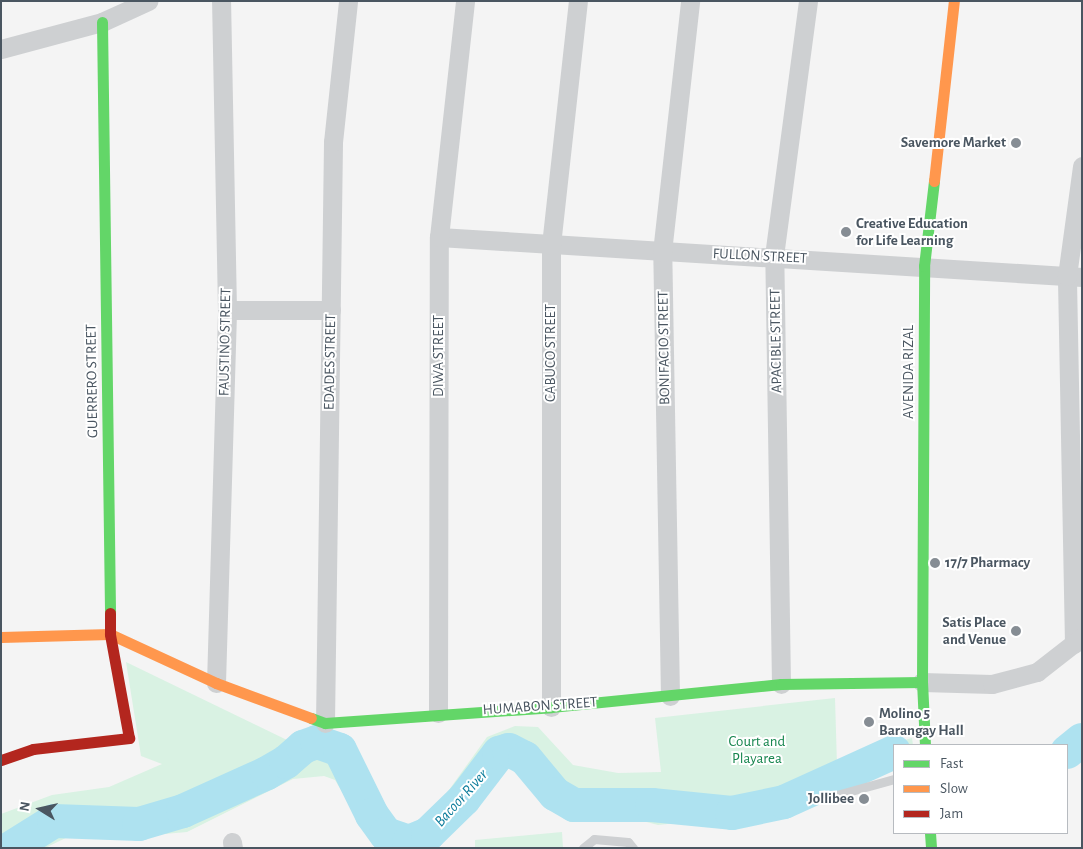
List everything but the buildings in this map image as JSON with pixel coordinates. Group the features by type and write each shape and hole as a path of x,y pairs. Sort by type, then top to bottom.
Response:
{"street":[{"path":"1,49 102,22 148,1"},
{"name":"FAUSTINO STREET","path":"216,683 227,310 221,1"},
{"name":"EDADES STREET","path":"325,723 333,142 348,1"},
{"name":"DIWA STREET","path":"438,713 439,237 465,1"},
{"name":"CABUCO STREET","path":"552,707 551,245 578,1"},
{"name":"BONIFACIO STREET","path":"670,696 662,252 690,1"},
{"name":"APACIBLE STREET","path":"782,684 774,256 808,1"},
{"name":"AVENIDA RIZAL","path":"925,740 922,682 924,266 954,1"},
{"name":"GUERRERO STREET","path":"1,760 32,749 129,738 110,634 102,22"},
{"path":"1078,640 1074,277 1082,166"},
{"name":"FULLON STREET","path":"439,237 662,252 774,256 1074,277"},
{"path":"227,310 330,310"},
{"name":"HUMABON STREET","path":"1,637 110,634 216,683 325,723 438,713 552,707 782,684 922,682 992,684 1037,672 1078,640"},
{"path":"930,834 931,848"}],"lane":[{"path":"833,796 893,779"},
{"path":"583,848 594,839 628,842 632,848"}],"green space":[{"name":"Court and Playarea","path":"126,662 287,740 338,733 360,755 395,825 414,824 441,801 487,737 515,726 538,727 573,765 618,773 661,772 655,718 835,698 837,765 796,784 886,745 912,738 913,744 893,744 893,761 765,819 736,822 707,820 658,825 635,819 570,822 558,813 520,762 502,764 429,848 387,848 376,841 363,827 335,780 324,776 293,779 187,832 142,836 74,834 45,848 1,848 1,814 52,795 109,787 162,764 141,756"},
{"path":"562,832 563,848 475,848 475,840"}],"waterway":[{"name":"Bacoor River","path":"1068,751 1082,740"},
{"name":"Bacoor River","path":"11,848 54,821 139,824 183,811 267,773 286,762 303,747 317,742 340,750 372,815 386,834 409,842 428,834 464,799 499,753 509,750 525,758 555,794 574,805 652,805 732,813 784,802 893,752"}],"traffic: fast":[{"path":"102,22 110,613"},
{"path":"925,744 922,682 924,266 934,181"},
{"path":"311,718 325,723 551,707 781,684 922,682"},
{"path":"930,834 931,848"}],"traffic: slow":[{"path":"934,181 954,1"},
{"path":"1,637 110,634 216,683 311,718"}],"traffic: jam":[{"path":"1,760 33,749 129,738 110,634 110,613"}],"place":[{"name":"Savemore Market","path":"1016,143"},
{"name":"Creative Education for Life Learning","path":"846,232"},
{"name":"17/7 Pharmacy","path":"935,563"},
{"name":"Satis Place and Venue","path":"1016,631"},
{"name":"Molino 5 Barangay Hall","path":"869,722"},
{"name":"Jollibee","path":"864,799"}]}
